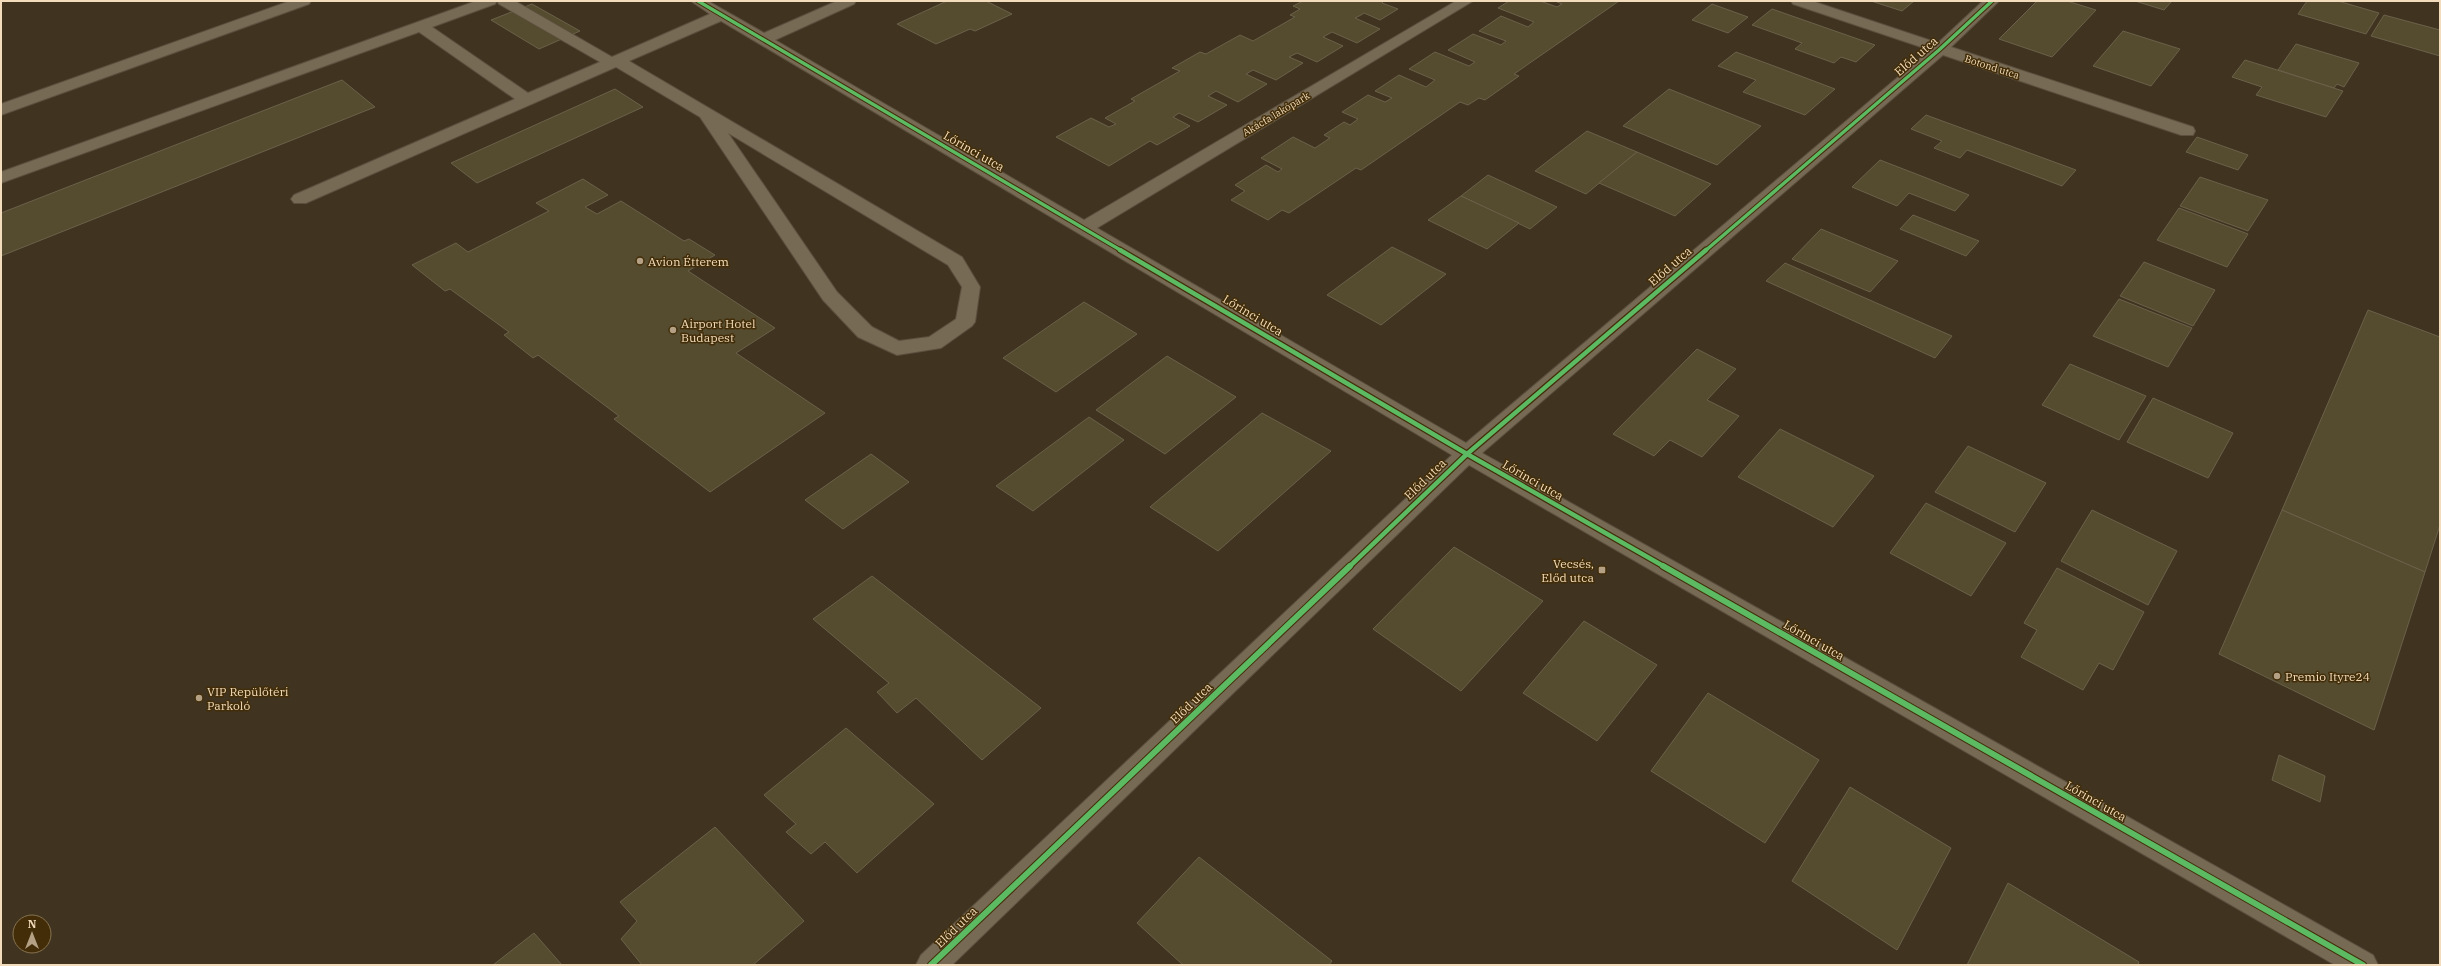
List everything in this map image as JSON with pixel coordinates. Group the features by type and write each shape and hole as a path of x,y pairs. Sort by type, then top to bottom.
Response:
{"street":[{"path":"1,110 304,1"},
{"path":"1,178 490,1"},
{"path":"504,1 706,114 955,261 971,286 965,322 934,343 897,348 865,332 830,296 706,114"},
{"name":"Lőrinci utca","path":"698,1 1085,227 1467,454 2363,965"},
{"path":"764,39 849,1"},
{"name":"Akácfa lakópark","path":"1085,227 1466,1"},
{"name":"Botond utca","path":"1798,1 1939,50 2187,131"},
{"name":"Előd utca","path":"931,965 1467,454 1939,50 1992,1"},
{"path":"300,199 722,14"},
{"path":"421,26 527,100"}],"building":[{"path":"947,1 986,1 1012,14 975,31 970,29 936,44 897,24"},
{"path":"1303,1 1384,1 1382,3 1398,9 1380,20 1364,13 1355,18 1380,29 1357,43 1332,32 1323,37 1343,46 1317,62 1297,53 1289,57 1303,63 1276,80 1253,70 1246,74 1267,84 1238,102 1216,91 1208,96 1227,105 1198,122 1179,113 1173,117 1190,126 1157,145 1150,141 1109,166 1056,137 1091,118 1109,127 1116,124 1105,118 1135,101 1131,99 1180,71 1172,68 1200,52 1206,54 1240,35 1253,41 1295,17 1290,15 1300,9 1293,6"},
{"path":"1509,1 1540,1 1557,7 1562,4 1555,1 1619,1 1514,74 1519,76 1485,100 1479,98 1468,105 1460,102 1361,170 1356,168 1289,213 1282,210 1268,220 1231,200 1245,191 1235,185 1266,165 1278,172 1282,169 1261,158 1293,137 1315,148 1330,138 1324,135 1344,122 1350,125 1358,119 1342,112 1368,95 1385,102 1392,98 1375,91 1399,75 1426,87 1435,80 1409,69 1435,52 1469,66 1475,62 1448,50 1473,34 1501,45 1506,41 1479,31 1501,16 1528,27 1534,22 1498,8"},
{"path":"1871,1 1914,1 1902,11"},
{"path":"2037,1 2067,1 2096,10 2052,57 1999,39"},
{"path":"2135,1 2172,1 2164,10"},
{"path":"2307,1 2338,1 2379,13 2366,34 2298,14"},
{"path":"532,4 580,31 539,49 491,20"},
{"path":"1712,4 1748,17 1728,33 1692,20"},
{"path":"1772,9 1875,45 1856,62 1841,57 1834,63 1795,49 1802,43 1752,25"},
{"path":"2384,15 2440,30 2440,56 2371,36"},
{"path":"2123,31 2180,49 2151,86 2093,66"},
{"path":"2296,44 2359,63 2344,87 2337,84 2334,88 2278,70"},
{"path":"1736,52 1835,89 1805,115 1743,92 1756,80 1718,66"},
{"path":"2245,60 2343,91 2326,117 2256,95 2262,87 2232,77"},
{"path":"342,80 375,107 1,256 1,213"},
{"path":"615,89 643,107 477,183 451,163"},
{"path":"1669,89 1761,126 1717,165 1623,126"},
{"path":"1926,115 2076,170 2062,186 1967,150 1960,158 1934,148 1942,141 1911,129"},
{"path":"1587,131 1637,152 1586,194 1535,171"},
{"path":"2197,137 2248,155 2238,170 2186,152"},
{"path":"1637,152 1711,184 1675,216 1599,183"},
{"path":"1880,160 1969,195 1955,211 1909,193 1897,206 1852,187"},
{"path":"1488,175 1557,207 1530,229 1461,196"},
{"path":"2200,177 2268,200 2248,231 2180,206"},
{"path":"583,179 608,195 585,207 597,214 621,201 684,241 689,239 715,255 688,271 775,328 736,353 825,413 710,492 614,419 619,416 538,355 533,358 504,335 509,332 450,289 445,291 412,265 456,243 468,252 549,211 536,203"},
{"path":"1461,196 1519,223 1487,249 1428,220"},
{"path":"2179,208 2248,234 2227,267 2157,240"},
{"path":"1913,215 1979,241 1966,256 1900,229"},
{"path":"1821,229 1898,261 1870,292 1792,259"},
{"path":"1392,247 1446,274 1381,325 1327,295"},
{"path":"2144,262 2215,290 2193,326 2120,296"},
{"path":"1785,263 1952,336 1935,358 1766,281"},
{"path":"2119,299 2192,328 2168,367 2093,336"},
{"path":"1084,302 1137,334 1056,392 1003,358"},
{"path":"2368,310 2440,337 2440,525 2425,572 2282,510"},
{"path":"1697,349 1736,369 1707,400 1739,416 1702,457 1670,440 1654,456 1613,434"},
{"path":"1167,356 1236,397 1165,454 1096,410"},
{"path":"2070,364 2146,396 2119,440 2042,405"},
{"path":"2153,398 2233,433 2208,478 2127,442"},
{"path":"1262,413 1331,451 1218,551 1150,507"},
{"path":"1089,417 1124,440 1033,511 996,486"},
{"path":"1780,429 1874,476 1833,527 1738,477"},
{"path":"1968,446 2046,483 2015,532 1935,492"},
{"path":"871,454 909,482 843,529 805,500"},
{"path":"1926,503 2006,543 1971,596 1890,553"},
{"path":"2092,510 2177,551 2148,605 2061,561"},
{"path":"2282,510 2425,572 2374,730 2219,654"},
{"path":"1454,547 1543,601 1461,691 1373,629"},
{"path":"2057,568 2144,612 2113,670 2099,663 2083,690 2021,657 2037,630 2024,623"},
{"path":"872,576 1041,708 982,760 916,698 897,713 877,692 889,683 813,619"},
{"path":"1584,621 1657,665 1597,741 1523,693"},
{"path":"1708,693 1819,760 1765,843 1651,771"},
{"path":"846,728 934,804 857,873 825,842 811,854 786,832 796,824 764,795"},
{"path":"2279,755 2325,776 2320,802 2272,780"},
{"path":"1850,787 1951,848 1897,950 1792,881"},
{"path":"715,827 804,921 753,965 642,965 621,939 637,921 620,902"},
{"path":"1199,857 1332,961 1329,965 1183,965 1137,923"},
{"path":"2008,883 2139,962 2138,965 1967,965"},
{"path":"534,933 562,965 493,965"}],"cycle path":[{"path":"698,1 1467,454 2363,965"},
{"path":"931,965 1467,454 1939,50 1992,1"}],"place":[{"name":"Avion Étterem","path":"640,261"},
{"name":"Airport Hotel Budapest","path":"673,330"},
{"name":"Vecsés, Előd utca","path":"1602,570"},
{"name":"Premio Ityre24","path":"2277,676"},
{"name":"VIP Repülőtéri Parkoló","path":"199,698"}]}
